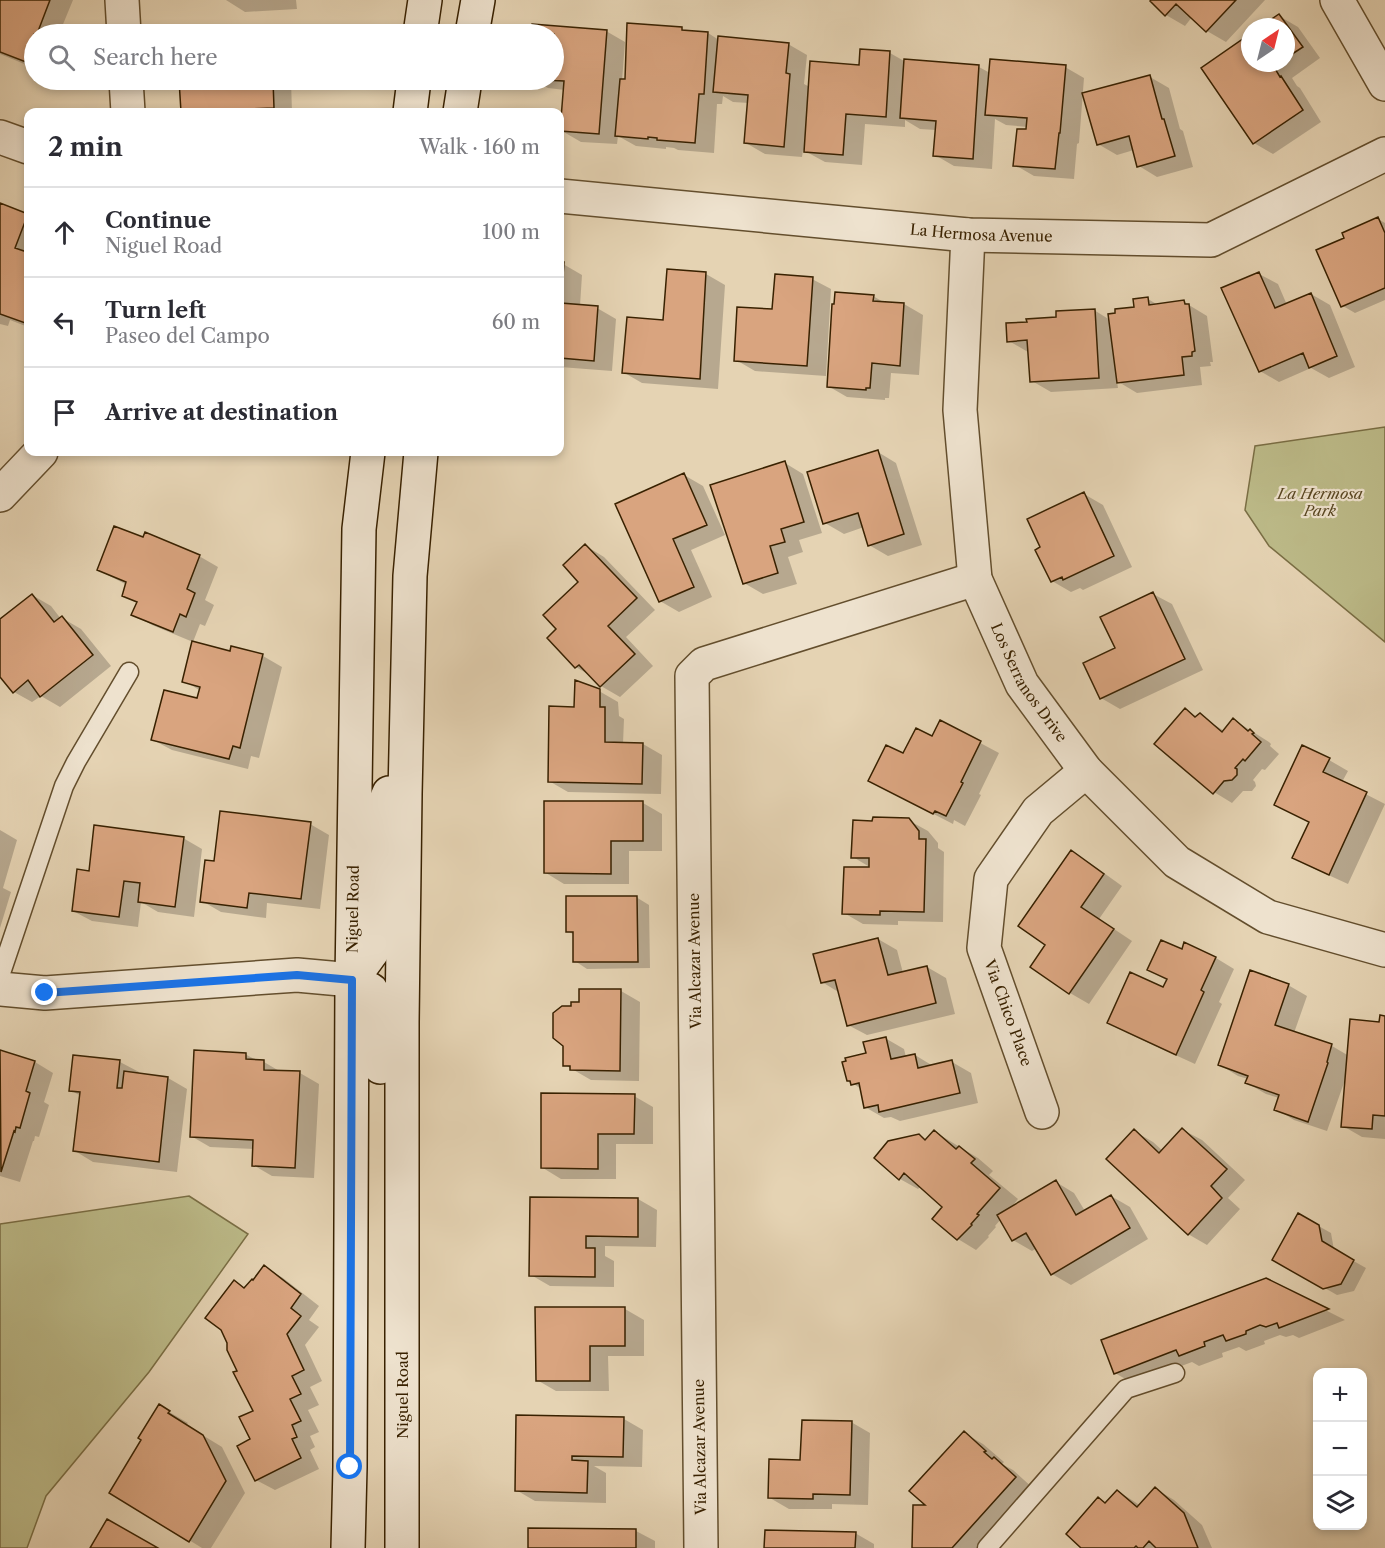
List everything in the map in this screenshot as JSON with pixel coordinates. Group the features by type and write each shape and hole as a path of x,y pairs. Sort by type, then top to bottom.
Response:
{"street":[{"path":"122,0 123,24"},
{"path":"421,24 425,0"},
{"path":"474,24 478,0"},
{"path":"1337,0 1385,84"},
{"path":"127,90 128,108"},
{"path":"410,108 413,90"},
{"path":"461,108 463,90"},
{"path":"0,137 24,146"},
{"name":"La Hermosa Avenue","path":"564,196 968,235 1211,240 1385,154"},
{"name":"Los Serranos Drive","path":"968,235 960,410 975,579 1022,684 1086,771 1177,862 1268,917 1385,950"},
{"path":"0,495 37,456"},
{"name":"Niguel Road","path":"348,1548 352,980 359,529 368,456"},
{"name":"Niguel Road","path":"402,1548 402,1022 406,780 410,576 421,456"},
{"name":"Via Alcazar Avenue","path":"701,1548 692,676 704,664 975,579"},
{"name":"Via Chico Place","path":"1042,1112 984,948 991,879 1038,811 1086,771"},
{"path":"352,980 372,952 379,931 383,807 390,791 406,780"},
{"path":"0,989 45,993 297,975 352,980 371,990 379,1006 381,1168 389,1190 403,1206"}],"lane":[{"path":"0,976 64,786 129,672"},
{"path":"987,1548 1126,1389 1175,1373"}],"green space":[{"name":"La Hermosa Park","path":"1385,427 1385,642 1269,546 1245,510 1255,446"},
{"path":"189,1196 248,1234 149,1372 46,1496 27,1548 0,1548 0,1224"}],"building":[{"path":"0,0 50,0 41,24 24,24 24,61 0,52"},
{"path":"1151,0 1236,0 1206,32 1176,4 1165,16"},
{"path":"627,23 682,27 682,30 708,32 704,94 699,94 695,143 657,140 657,138 648,137 648,139 615,136 620,79 625,79"},
{"path":"564,27 607,30 599,134 564,131 564,108 562,108"},
{"path":"718,36 789,43 786,73 790,74 784,147 744,143 748,95 713,92"},
{"path":"1295,36 1303,47 1295,52"},
{"path":"1241,40 1241,72 1277,72 1303,110 1253,144 1201,68"},
{"path":"860,49 890,51 886,117 846,114 843,155 804,152 810,61 859,65"},
{"path":"904,59 979,65 973,159 933,156 936,121 900,118"},
{"path":"990,59 1066,65 1055,169 1013,166 1017,129 1026,129 1027,118 985,115"},
{"path":"1150,75 1175,156 1137,167 1129,136 1097,145 1082,93"},
{"path":"180,90 273,90 274,108 181,108"},
{"path":"0,203 24,212 24,224 15,248 24,251 24,323 0,314"},
{"path":"1378,217 1385,233 1385,288 1341,307 1316,250 1344,238 1342,233"},
{"path":"667,269 706,272 700,379 622,373 627,317 663,320"},
{"path":"1259,272 1275,308 1311,293 1337,356 1309,368 1303,353 1259,372 1221,288"},
{"path":"775,274 813,277 807,366 734,361 737,307 772,309"},
{"path":"835,292 874,295 873,301 904,303 900,366 872,363 870,388 866,390 827,387 832,304 834,304"},
{"path":"1148,297 1149,305 1184,300 1185,304 1189,304 1195,351 1192,352 1192,356 1182,357 1184,375 1117,383 1108,314 1115,313 1115,309 1134,307 1133,299"},
{"path":"564,303 598,306 594,361 564,358"},
{"path":"1095,309 1099,378 1030,382 1027,340 1007,342 1006,323 1056,317 1056,311"},
{"path":"878,450 904,534 868,546 858,513 823,524 807,472"},
{"path":"785,461 804,522 781,529 785,542 770,546 778,573 743,584 710,485"},
{"path":"684,473 707,525 673,539 694,587 659,602 615,504"},
{"path":"1084,492 1114,556 1063,580 1062,577 1051,582 1035,550 1040,547 1027,519"},
{"path":"114,526 143,537 145,532 200,555 187,589 195,593 186,617 180,614 173,632 131,615 137,602 122,596 126,582 97,570"},
{"path":"585,544 637,598 608,626 635,654 600,687 579,665 575,668 547,638 556,629 543,615 578,582 563,565"},
{"path":"1153,592 1185,659 1100,699 1083,663 1115,648 1100,617"},
{"path":"32,594 54,622 62,616 93,655 40,697 28,680 13,693 0,677 0,619"},
{"path":"192,641 230,651 231,646 263,654 240,748 233,746 229,759 151,740 164,690 197,698 200,687 182,682"},
{"path":"575,680 600,689 600,707 605,707 605,742 643,743 642,784 548,782 549,706 574,707"},
{"path":"1185,708 1195,717 1200,713 1222,732 1233,718 1248,731 1250,729 1261,742 1245,761 1243,759 1235,768 1237,775 1232,780 1224,781 1213,794 1154,744"},
{"path":"940,720 981,741 946,816 935,811 933,814 868,781 886,745 903,753 916,728 932,736"},
{"path":"1302,745 1330,758 1323,772 1367,792 1329,875 1292,858 1309,822 1274,805"},
{"path":"544,801 643,801 643,841 611,841 611,874 544,873"},
{"path":"220,811 311,822 301,899 249,893 247,908 200,902 205,860 214,861"},
{"path":"873,817 909,818 919,831 919,839 926,839 924,912 880,911 880,915 842,914 844,867 869,867 869,858 851,858 853,820 872,821"},
{"path":"94,825 184,837 175,907 138,902 140,883 124,881 119,917 72,911 77,869 89,871"},
{"path":"1071,850 1104,874 1081,907 1114,929 1069,994 1030,967 1045,945 1018,926"},
{"path":"566,896 637,896 638,962 573,962 573,932 566,932"},
{"path":"878,938 888,975 927,966 936,1003 847,1026 835,980 821,983 813,954"},
{"path":"1161,940 1182,949 1184,942 1216,957 1201,990 1204,992 1176,1055 1107,1023 1130,972 1163,987 1167,979 1147,970"},
{"path":"1250,970 1289,984 1275,1025 1332,1044 1308,1122 1274,1110 1279,1095 1245,1083 1248,1076 1218,1065"},
{"path":"579,989 621,989 620,1071 570,1070 570,1066 563,1066 563,1046 553,1038 553,1013 562,1006 571,1006 571,1002 579,1002"},
{"path":"1380,1015 1385,1016 1385,1116 1373,1115 1372,1129 1341,1127 1350,1019 1379,1022"},
{"path":"886,1037 891,1059 915,1054 918,1068 952,1060 960,1093 879,1112 878,1105 864,1108 859,1083 851,1085 850,1081 847,1081 842,1062 846,1061 845,1058 866,1053 863,1042"},
{"path":"0,1050 35,1061 26,1091 30,1093 20,1128 16,1127 14,1131 1,1172"},
{"path":"194,1050 246,1053 246,1059 264,1060 264,1070 300,1071 295,1168 252,1166 253,1140 190,1137"},
{"path":"73,1055 120,1060 117,1088 122,1088 124,1071 168,1077 159,1162 73,1151 80,1092 69,1091"},
{"path":"541,1093 635,1094 634,1134 598,1134 598,1169 541,1168"},
{"path":"1182,1128 1227,1169 1211,1186 1222,1198 1188,1235 1106,1159 1134,1129 1159,1153"},
{"path":"934,1130 956,1149 959,1146 975,1159 971,1163 1000,1188 977,1214 979,1215 972,1225 957,1240 932,1219 942,1207 904,1173 899,1180 874,1158 888,1141 919,1134 925,1140"},
{"path":"1056,1180 1076,1215 1111,1195 1130,1228 1051,1275 1026,1233 1012,1241 997,1215"},
{"path":"530,1197 638,1198 638,1237 586,1236 586,1248 595,1248 595,1277 529,1276"},
{"path":"1298,1213 1319,1225 1322,1241 1354,1260 1341,1284 1323,1289 1272,1260"},
{"path":"264,1265 301,1294 291,1308 301,1316 287,1334 304,1370 292,1376 301,1394 290,1399 301,1421 292,1425 297,1437 292,1439 301,1458 255,1481 237,1446 250,1439 239,1417 253,1411 233,1372 237,1371 221,1330 205,1318 234,1280 244,1288"},
{"path":"1266,1278 1329,1309 1279,1328 1277,1323 1266,1327 1260,1325 1246,1331 1246,1334 1226,1341 1223,1335 1204,1342 1205,1346 1179,1356 1176,1350 1114,1374 1101,1340"},
{"path":"535,1307 625,1307 625,1346 590,1346 590,1381 536,1381"},
{"path":"159,1404 170,1411 168,1413 203,1435 226,1481 189,1542 109,1493 141,1440 138,1438"},
{"path":"516,1415 624,1417 623,1457 572,1456 572,1460 588,1461 587,1493 515,1491"},
{"path":"802,1420 852,1421 850,1495 813,1494 813,1499 768,1498 769,1459 800,1460"},
{"path":"964,1431 986,1451 984,1452 992,1459 994,1457 1016,1477 952,1548 912,1548 913,1505 925,1505 909,1491"},
{"path":"1155,1487 1184,1513 1198,1548 1156,1548 1149,1541 1143,1548 1136,1546 1134,1548 1081,1548 1066,1534 1098,1497 1105,1503 1117,1490 1137,1507"},
{"path":"107,1519 158,1548 90,1548"},
{"path":"528,1528 636,1529 636,1548 528,1548"},
{"path":"765,1530 856,1532 855,1548 764,1548"}],"route":[{"path":"45,993 297,975 352,980 350,1467"}]}
